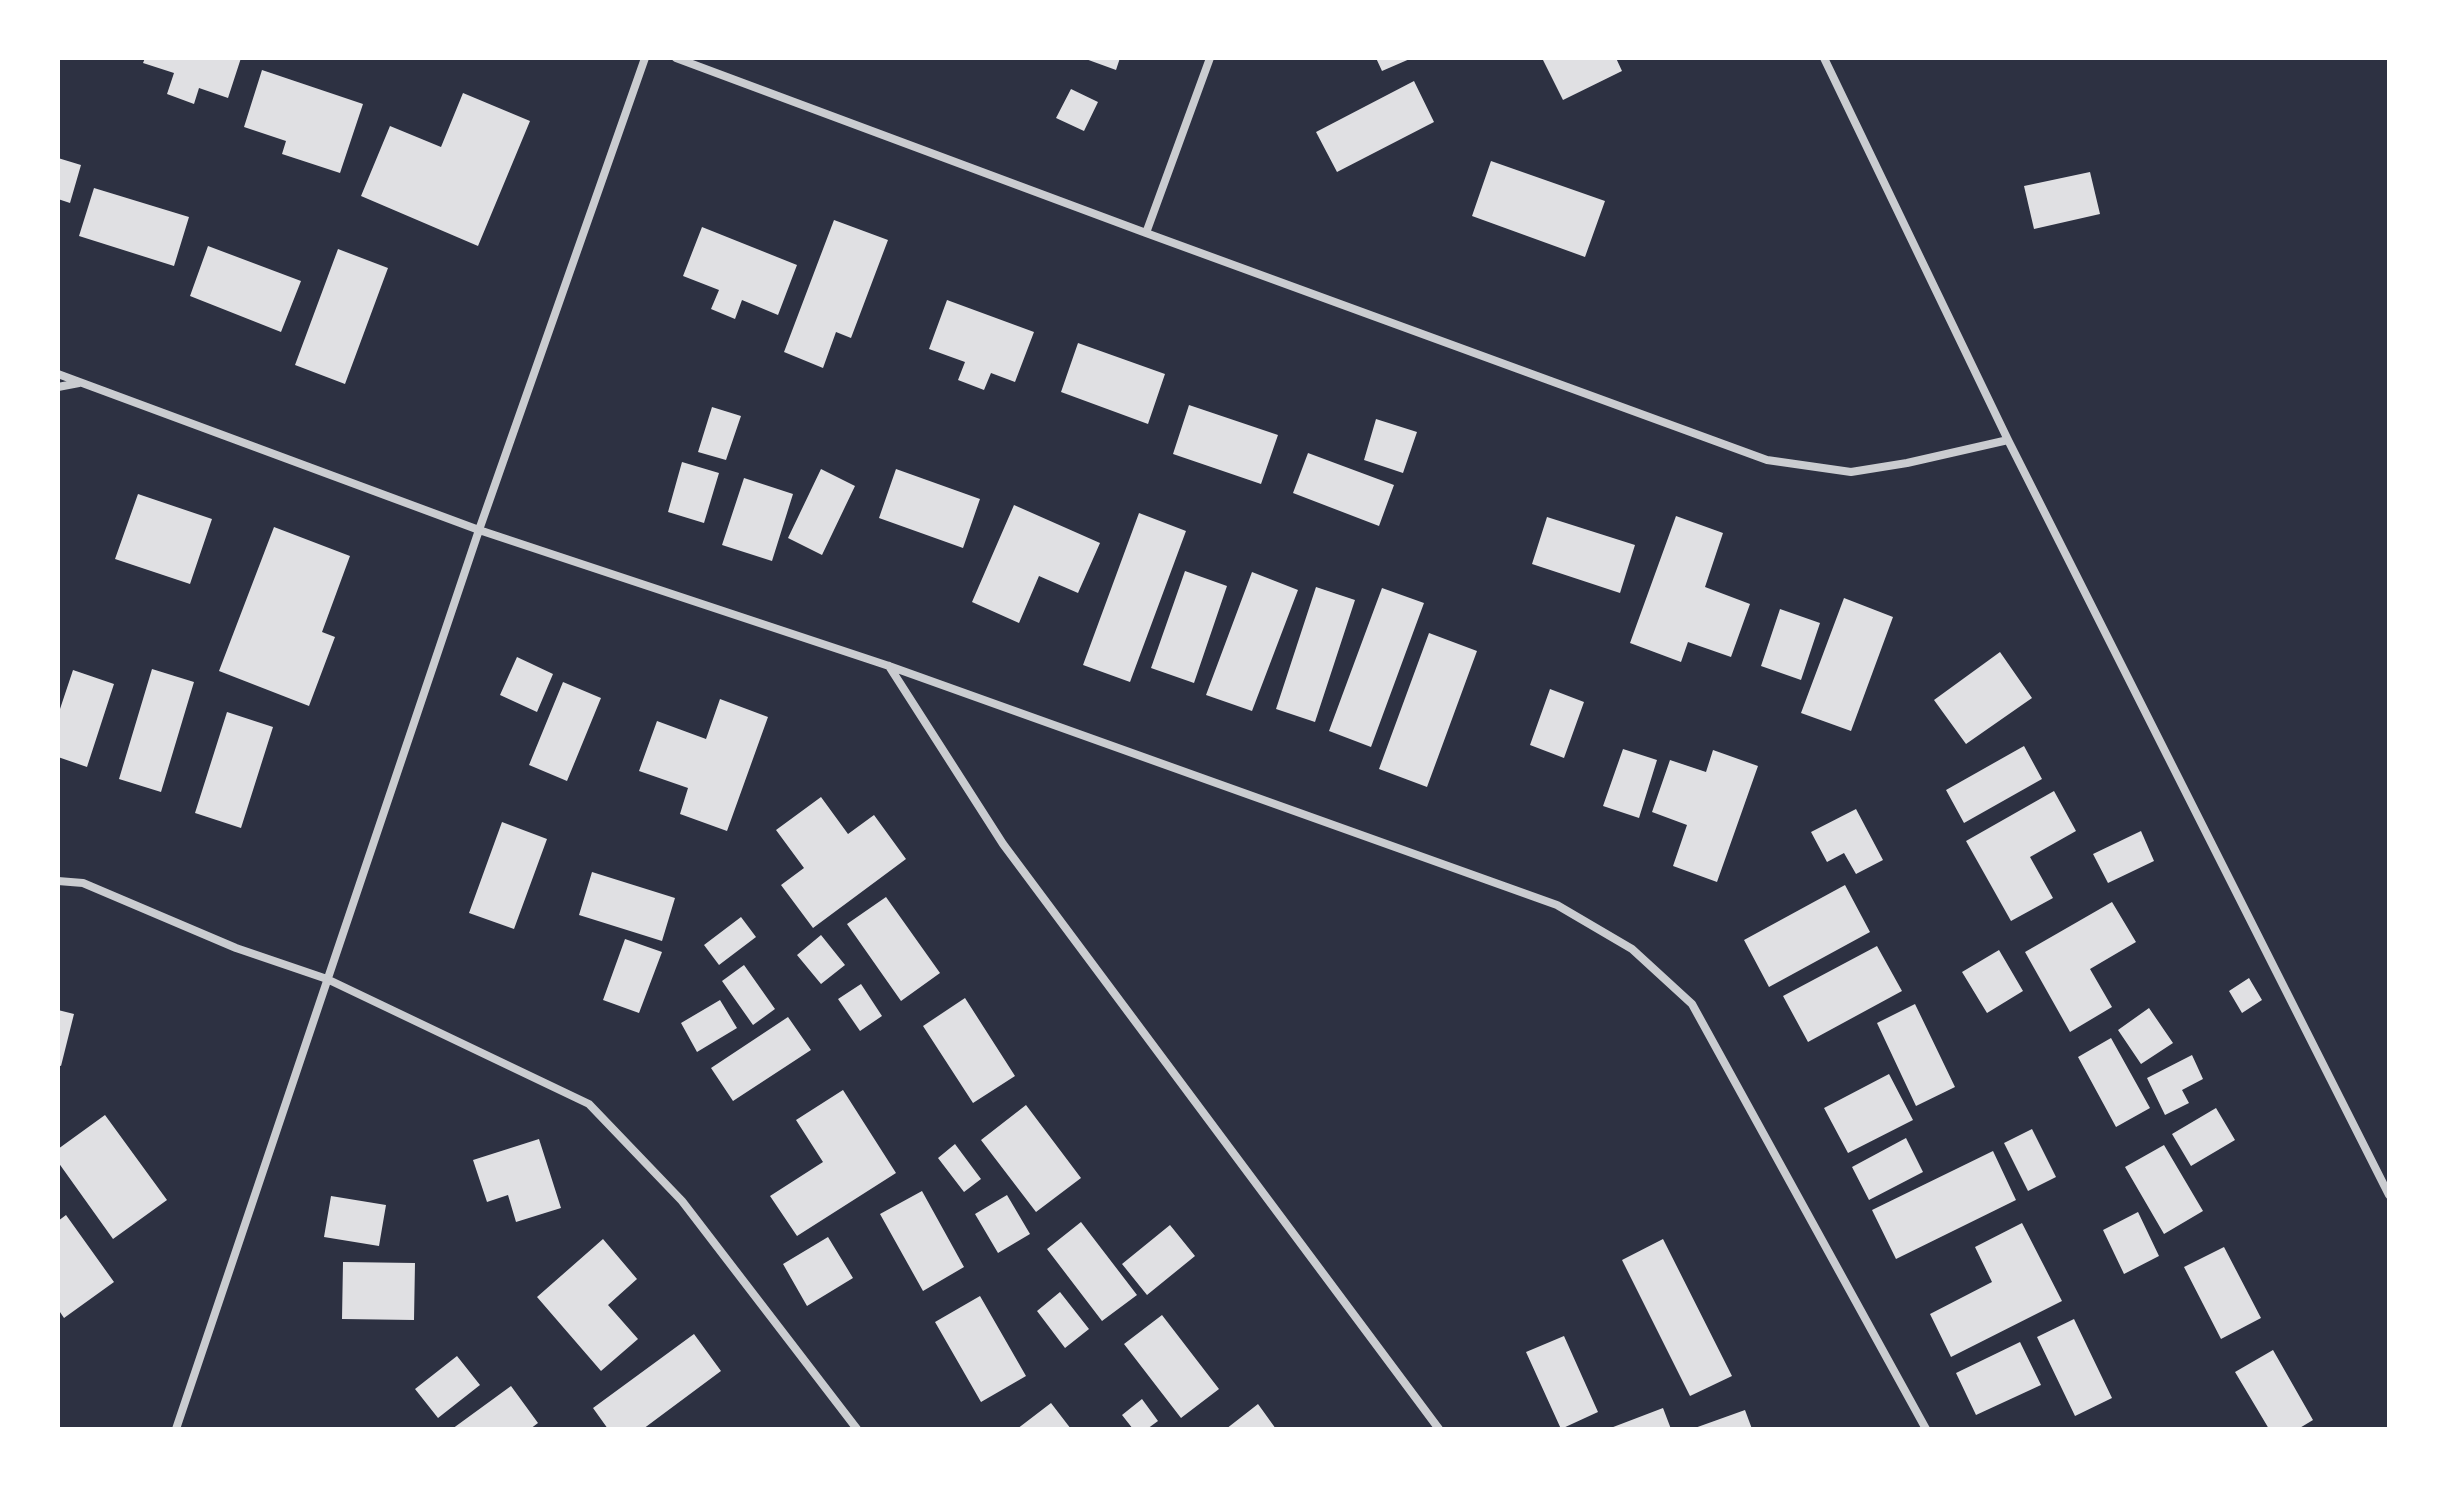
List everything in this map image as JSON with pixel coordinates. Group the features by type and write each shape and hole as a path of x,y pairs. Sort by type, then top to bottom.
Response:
{"street":[{"path":"176,1429 479,530 645,58"},
{"path":"676,58 1767,460 1851,472 2008,440"},
{"path":"1146,233 1210,58"},
{"path":"1824,58 2008,440 2389,1195"},
{"path":"58,374 479,530 889,666 1557,905 1632,949 1692,1004 1926,1429"},
{"path":"58,387 80,382"},
{"path":"889,666 1003,844 1439,1429"},
{"path":"58,881 83,883 236,948 327,979 589,1104 682,1201 857,1429"}],"building":[{"path":"145,58 241,58 228,98 199,88 194,104 167,94 174,73 143,63"},
{"path":"1083,58 1120,58 1116,70"},
{"path":"1376,58 1412,58 1382,71"},
{"path":"1542,58 1616,58 1622,71 1563,100"},
{"path":"262,70 363,104 340,173 282,154 286,141 244,127"},
{"path":"1414,81 1434,122 1337,172 1316,132"},
{"path":"1071,89 1098,102 1084,131 1056,118"},
{"path":"463,93 530,121 478,246 361,196 390,126 441,147"},
{"path":"58,158 81,165 70,203 58,199"},
{"path":"1491,161 1605,201 1585,257 1472,216"},
{"path":"2090,172 2100,214 2034,229 2024,186"},
{"path":"94,188 189,217 174,266 79,236"},
{"path":"834,220 888,240 851,338 836,332 823,368 784,352"},
{"path":"702,227 797,265 778,315 742,300 735,319 711,309 719,290 683,276"},
{"path":"208,246 301,281 281,332 190,296"},
{"path":"338,249 388,268 345,384 295,365"},
{"path":"947,300 1034,332 1015,382 991,373 984,390 958,380 965,362 929,349"},
{"path":"1078,343 1165,374 1148,424 1061,392"},
{"path":"1189,405 1278,435 1261,484 1173,454"},
{"path":"712,407 741,416 726,460 698,452"},
{"path":"1376,419 1417,432 1403,473 1364,460"},
{"path":"1308,453 1394,485 1379,526 1293,493"},
{"path":"682,462 719,473 704,523 668,512"},
{"path":"821,469 855,486 822,555 788,538"},
{"path":"896,469 980,499 963,548 879,518"},
{"path":"744,478 793,494 772,561 722,545"},
{"path":"138,494 212,519 190,584 115,559"},
{"path":"1014,505 1100,543 1078,593 1039,576 1019,623 972,602"},
{"path":"1139,513 1186,531 1130,682 1083,665"},
{"path":"1676,516 1723,533 1705,587 1750,604 1731,657 1688,642 1681,662 1630,643"},
{"path":"1547,517 1635,545 1620,593 1532,564"},
{"path":"274,527 350,556 322,632 335,637 309,706 219,671"},
{"path":"1185,571 1227,586 1194,683 1151,668"},
{"path":"1252,572 1298,590 1252,711 1206,695"},
{"path":"1316,587 1355,600 1315,722 1276,709"},
{"path":"1382,588 1424,603 1371,747 1329,731"},
{"path":"1844,598 1893,617 1851,731 1801,713"},
{"path":"1780,609 1820,623 1801,680 1761,666"},
{"path":"1429,633 1477,651 1427,787 1379,769"},
{"path":"2000,652 2032,698 1966,744 1934,700"},
{"path":"517,657 553,674 537,712 500,695"},
{"path":"152,669 194,682 161,792 119,779"},
{"path":"73,670 114,684 87,767 58,757 58,715"},
{"path":"563,682 601,698 567,781 529,765"},
{"path":"1550,689 1584,702 1564,758 1530,745"},
{"path":"720,699 768,717 727,831 680,814 688,788 639,771 657,721 706,739"},
{"path":"227,712 273,727 241,828 195,813"},
{"path":"2024,746 2042,779 1964,823 1946,790"},
{"path":"1623,749 1657,760 1639,818 1603,806"},
{"path":"1713,750 1758,766 1717,882 1673,866 1687,825 1652,812 1670,760 1706,772"},
{"path":"2054,791 2076,831 2030,857 2053,898 2011,921 1966,841"},
{"path":"821,797 848,834 874,815 906,859 813,928 781,885 804,868 776,830"},
{"path":"1856,809 1883,860 1856,874 1844,853 1827,862 1811,832"},
{"path":"502,822 547,839 514,929 469,913"},
{"path":"2141,831 2154,861 2108,883 2093,854"},
{"path":"592,872 675,898 662,941 579,915"},
{"path":"1845,885 1870,932 1769,987 1744,940"},
{"path":"886,897 940,973 901,1001 847,924"},
{"path":"2112,902 2136,942 2090,969 2112,1007 2070,1032 2025,952"},
{"path":"741,917 756,937 719,965 704,945"},
{"path":"821,935 845,965 821,984 797,955"},
{"path":"625,939 662,952 639,1013 603,1000"},
{"path":"1877,946 1902,991 1808,1042 1783,996"},
{"path":"1999,950 2023,991 1987,1013 1962,972"},
{"path":"744,965 775,1009 753,1025 722,981"},
{"path":"2249,978 2262,1000 2242,1013 2229,991"},
{"path":"861,984 882,1016 860,1031 838,999"},
{"path":"965,998 1015,1076 973,1103 923,1026"},
{"path":"720,1000 737,1028 697,1052 681,1023"},
{"path":"1915,1004 1955,1087 1916,1106 1877,1023"},
{"path":"2149,1008 2173,1043 2141,1064 2118,1030"},
{"path":"58,1010 74,1014 61,1066 58,1065"},
{"path":"788,1017 811,1050 733,1101 711,1068"},
{"path":"2111,1038 2150,1108 2116,1127 2078,1057"},
{"path":"2192,1055 2203,1079 2182,1090 2189,1103 2165,1115 2147,1078"},
{"path":"1889,1074 1913,1120 1848,1153 1824,1108"},
{"path":"843,1090 896,1173 797,1236 770,1196 823,1162 796,1120"},
{"path":"1026,1105 1081,1178 1036,1212 981,1140"},
{"path":"2216,1108 2235,1140 2191,1166 2172,1134"},
{"path":"105,1115 167,1200 113,1239 58,1162 58,1149"},
{"path":"2032,1129 2056,1177 2028,1191 2004,1143"},
{"path":"1906,1138 1923,1172 1869,1200 1852,1167"},
{"path":"539,1139 561,1208 516,1222 508,1195 487,1202 473,1160"},
{"path":"955,1144 981,1179 964,1192 938,1158"},
{"path":"2164,1145 2203,1211 2164,1234 2125,1167"},
{"path":"1993,1151 2016,1200 1896,1259 1872,1210"},
{"path":"922,1191 964,1267 923,1291 880,1214"},
{"path":"1007,1195 1030,1234 998,1253 975,1214"},
{"path":"331,1196 386,1205 379,1246 324,1237"},
{"path":"2138,1212 2159,1256 2124,1274 2103,1230"},
{"path":"66,1215 114,1282 64,1318 58,1309 58,1221"},
{"path":"1081,1222 1137,1295 1102,1321 1047,1249"},
{"path":"2022,1223 2062,1301 1951,1357 1930,1314 1992,1282 1975,1247"},
{"path":"1170,1225 1195,1256 1147,1295 1122,1264"},
{"path":"828,1237 853,1278 807,1306 783,1264"},
{"path":"603,1239 637,1279 608,1305 638,1339 601,1371 537,1297"},
{"path":"1663,1239 1732,1376 1690,1396 1622,1260"},
{"path":"2224,1247 2261,1318 2221,1339 2184,1267"},
{"path":"343,1262 415,1263 414,1320 342,1319"},
{"path":"1060,1292 1089,1329 1065,1348 1037,1311"},
{"path":"980,1296 1026,1376 981,1402 935,1322"},
{"path":"1162,1315 1219,1389 1181,1418 1124,1344"},
{"path":"2074,1319 2112,1398 2075,1416 2037,1337"},
{"path":"694,1334 721,1371 643,1429 608,1429 593,1408"},
{"path":"1564,1336 1598,1412 1561,1429 1526,1352"},
{"path":"2020,1342 2041,1385 1976,1415 1956,1373"},
{"path":"2273,1350 2313,1420 2298,1429 2269,1429 2235,1372"},
{"path":"457,1356 480,1385 438,1418 415,1389"},
{"path":"511,1386 538,1423 530,1429 452,1429"},
{"path":"1142,1399 1158,1421 1147,1429 1133,1429 1122,1415"},
{"path":"1051,1403 1071,1429 1017,1429"},
{"path":"1258,1404 1276,1429 1226,1429"},
{"path":"1663,1408 1671,1429 1608,1429"},
{"path":"1745,1410 1752,1429 1692,1429"}]}
